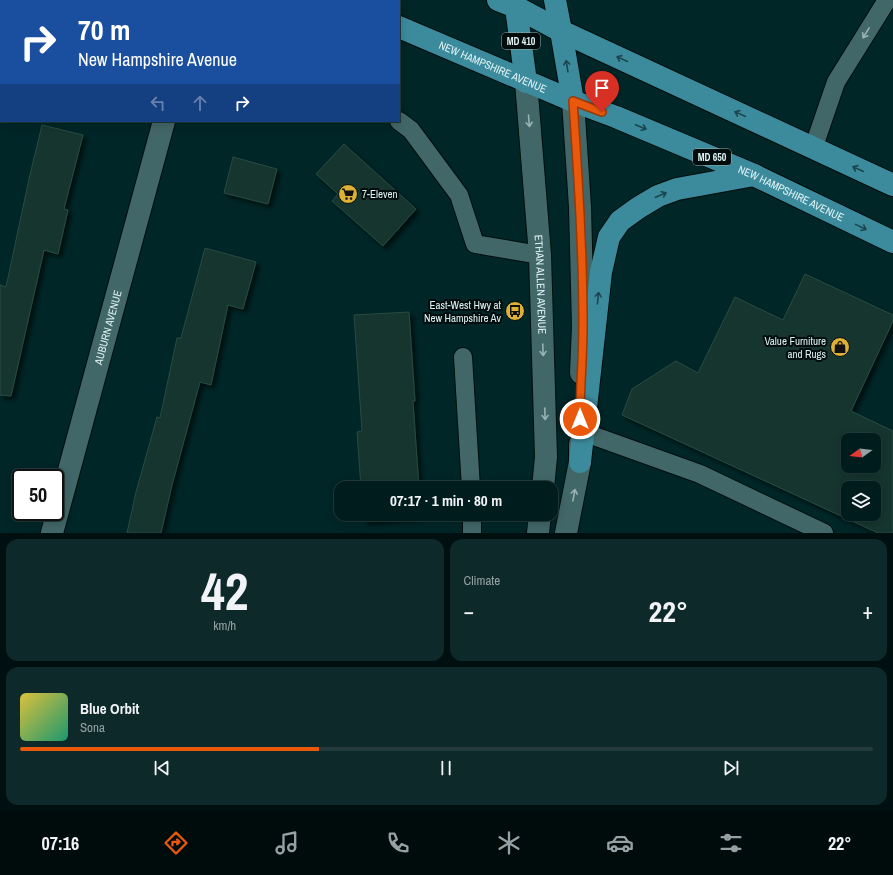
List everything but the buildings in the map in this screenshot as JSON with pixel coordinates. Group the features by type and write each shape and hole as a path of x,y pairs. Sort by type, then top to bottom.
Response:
{"main road":[{"path":"555,0 573,101 580,207 583,326 580,390 580,462"},
{"path":"510,2 561,31 893,185"},
{"name":"MD 410","path":"510,2 526,82"},
{"name":"NEW HAMPSHIRE AVENUE","path":"400,27 526,82 616,117 754,175 893,242"},
{"name":"ETHAN ALLEN AVENUE","path":"526,82 540,255 546,457 544,481"},
{"name":"AUBURN AVENUE","path":"52,533 164,122"},
{"path":"566,533 580,462 601,272 610,237 620,221 658,196 677,189 754,175"},
{"path":"538,533 539,521"}],"lane":[{"path":"813,149 836,82 887,0"},
{"path":"399,122 411,130 458,195 475,244 540,255"},
{"path":"463,357 471,481"},
{"path":"583,432 700,474 824,533"},
{"path":"472,521 472,533"}],"place":[{"name":"7-Eleven","path":"348,194"},
{"name":"East-West Hwy at New Hampshire Av","path":"515,311"},
{"name":"Value Furniture and Rugs","path":"840,347"}],"route":[{"path":"580,419 583,326 580,207 573,101 602,112"}]}
